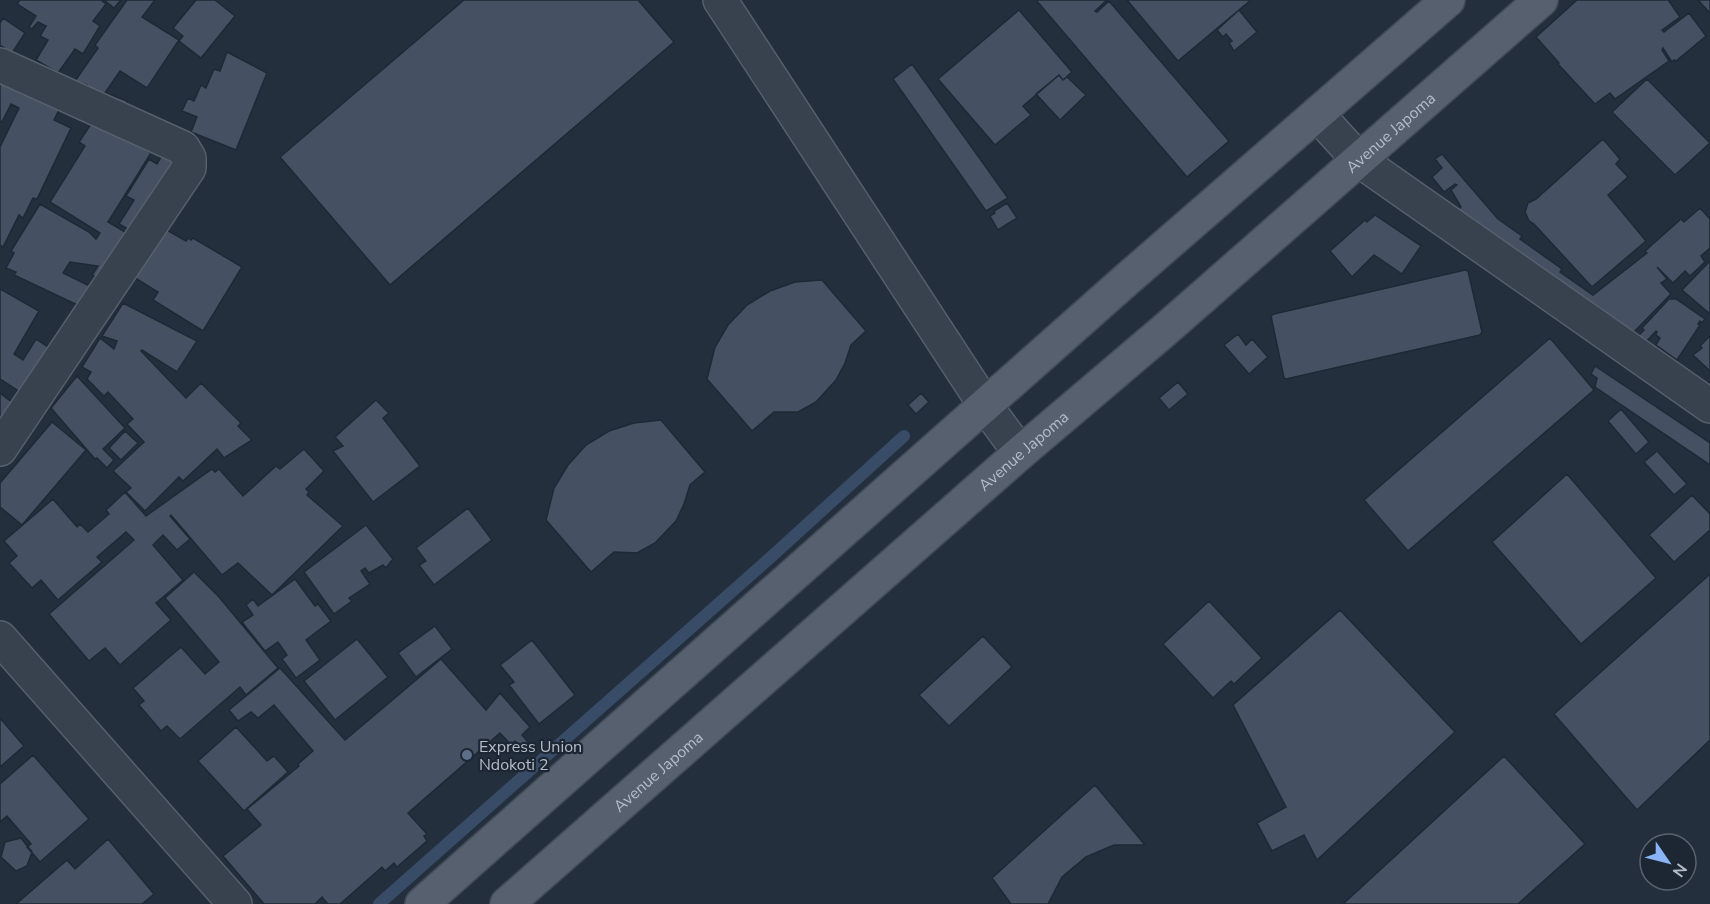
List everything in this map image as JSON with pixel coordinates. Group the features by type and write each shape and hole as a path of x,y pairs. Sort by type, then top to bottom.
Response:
{"main road":[{"path":"422,904 1448,0"},
{"name":"Avenue Japoma","path":"507,904 1020,453 1541,0"}],"street":[{"path":"720,0 986,405 1020,453"},
{"path":"0,65 183,148 189,158 189,168 0,449"},
{"path":"1317,114 1359,160 1710,406"},
{"path":"0,638 235,904"}],"building":[{"path":"20,0 101,0 106,4 93,21 100,26 83,54 75,49 58,73 36,60 48,40 40,36 46,26 38,22 32,29 29,27 36,16 17,4"},
{"path":"104,0 121,0 114,8"},
{"path":"127,0 155,0 142,17 179,40 147,88 120,71 105,93 127,101 124,108 86,87 87,85 75,81 98,48 95,45"},
{"path":"196,0 215,0 235,16 201,58 179,41 183,36 173,28"},
{"path":"464,0 638,0 674,42 390,285 280,157"},
{"path":"1036,0 1107,0 1095,11 1097,12 1109,1 1229,141 1187,177"},
{"path":"1127,0 1251,0 1178,61"},
{"path":"1577,0 1670,0 1680,17 1662,30 1664,32 1689,13 1706,36 1676,61 1672,62 1663,48 1669,61 1615,99 1610,93 1595,104 1536,37"},
{"path":"1698,0 1710,0 1710,13"},
{"path":"1019,10 1072,72 1063,80 1059,75 1023,106 1031,115 995,145 938,79"},
{"path":"1239,10 1257,32 1234,51 1229,43 1232,41 1226,34 1223,37 1217,30"},
{"path":"3,18 25,33 12,53 0,45 0,23"},
{"path":"227,52 267,73 236,150 191,132 197,117 182,111 188,98 194,101 201,85 206,88 214,69 220,71"},
{"path":"912,64 1008,198 986,211 893,79"},
{"path":"0,73 62,104 54,120 71,128 37,199 33,198 23,218 19,215 3,247 0,245 0,147 19,108 11,104 2,122 0,121"},
{"path":"1059,75 1063,80 1067,77 1086,95 1060,120 1036,94"},
{"path":"1647,79 1710,143 1675,175 1612,112"},
{"path":"95,118 151,153 108,222 137,239 105,283 92,275 98,266 70,262 63,273 100,291 88,310 14,275 16,272 6,268 14,253 11,251 40,204 89,232 96,239 100,233 50,202 85,146 79,142"},
{"path":"1603,139 1620,159 1616,164 1628,177 1608,195 1646,241 1592,287 1529,221 1525,212 1528,203 1536,199"},
{"path":"164,152 180,170 140,236 119,224 134,200 126,196 149,159 157,164"},
{"path":"1442,154 1498,219 1522,236 1520,239 1562,269 1560,272 1593,295 1647,253 1645,251 1681,219 1684,222 1700,208 1710,219 1710,248 1701,256 1705,262 1690,276 1685,271 1673,283 1657,267 1667,279 1661,283 1671,294 1629,337 1456,212 1461,207 1451,190 1457,185 1455,184 1444,192 1432,177 1442,168 1435,159"},
{"path":"1007,203 1017,218 998,230 990,216"},
{"path":"1375,215 1421,246 1402,274 1374,255 1352,277 1330,251 1365,220 1367,222"},
{"path":"165,229 186,241 188,238 191,240 193,238 242,267 203,331 153,300 158,292 135,278"},
{"path":"1710,261 1710,314 1682,290"},
{"path":"1468,271 1482,332 1480,335 1284,378 1271,316 1274,314"},
{"path":"822,280 866,331 851,345 836,380 816,402 798,412 774,412 752,431 707,379 715,347 728,325 747,305 770,291 795,282"},
{"path":"0,289 39,311 14,354 23,360 36,339 61,356 29,398 0,379"},
{"path":"1669,299 1676,299 1705,319 1702,323 1700,321 1698,324 1700,325 1677,360 1656,345 1660,338 1656,335 1656,331 1644,344 1637,337 1644,330 1642,328"},
{"path":"123,303 197,341 177,372 141,351 186,398 201,383 241,423 238,426 252,440 224,458 217,449 183,481 179,477 145,511 126,492 131,488 113,471 144,442 127,424 133,419 108,392 104,396 87,379 91,372 82,367 100,338 114,349 117,341 102,336"},
{"path":"1238,334 1246,345 1252,339 1268,357 1249,374 1224,345"},
{"path":"1710,336 1710,371 1693,355 1702,348 1700,346"},
{"path":"1550,338 1594,390 1408,551 1364,500"},
{"path":"1595,366 1710,443 1710,465 1595,387 1597,378 1591,374"},
{"path":"77,376 125,428 103,449 114,460 107,468 97,458 95,459 51,408"},
{"path":"1178,382 1188,394 1169,410 1159,398"},
{"path":"0,393 17,406 0,427"},
{"path":"921,393 929,402 916,414 908,405"},
{"path":"376,400 389,413 383,418 420,466 373,502 333,451 343,446 335,437"},
{"path":"1621,409 1649,442 1636,454 1608,421"},
{"path":"661,420 705,472 690,485 676,521 655,543 637,553 614,552 591,572 546,520 554,488 568,465 586,445 609,431 634,423"},
{"path":"52,422 86,450 22,525 0,507 0,483"},
{"path":"125,431 138,443 121,460 109,448"},
{"path":"304,449 324,471 306,489 309,492 307,495 343,526 272,595 238,563 222,575 171,515 190,539 177,550 163,535 153,545 183,580 156,603 171,620 120,665 105,648 89,661 49,614 134,540 126,532 97,557 102,562 58,600 41,580 32,588 9,563 17,556 4,541 53,499 77,527 80,524 88,532 109,514 106,510 125,492 146,516 212,469 215,472 219,469 243,496 276,466 280,469"},
{"path":"1657,451 1687,484 1674,495 1644,462"},
{"path":"1567,474 1656,578 1581,644 1492,542"},
{"path":"1692,495 1710,514 1710,530 1674,562 1649,535"},
{"path":"468,508 492,540 434,585 419,565 426,561 416,548"},
{"path":"366,525 393,559 386,568 383,565 369,573 365,568 361,571 370,584 349,598 352,601 334,614 304,572"},
{"path":"194,572 219,597 278,668 246,695 240,687 180,739 167,726 161,731 139,705 144,701 133,688 181,647 205,674 219,662 165,598"},
{"path":"1710,574 1710,740 1637,810 1554,714"},
{"path":"295,579 315,606 318,604 331,621 306,640 320,660 296,678 282,659 287,655 278,642 265,651 242,622 253,615 246,605 253,599 258,606"},
{"path":"1209,601 1262,658 1234,684 1231,681 1213,698 1163,644"},
{"path":"1340,610 1455,732 1317,860 1304,835 1272,851 1257,823 1286,807 1233,705"},
{"path":"435,626 452,649 416,677 398,653"},
{"path":"983,636 1012,667 949,726 919,695"},
{"path":"357,639 388,677 335,720 304,681"},
{"path":"532,640 575,695 539,724 509,685 514,682 500,665"},
{"path":"441,659 486,710 500,693 530,727 522,735 528,742 521,748 515,741 511,745 500,733 408,813 427,834 424,836 427,841 397,867 394,863 385,871 382,867 340,904 328,904 322,897 315,904 264,904 223,856 261,825 247,809 299,766 298,764 313,751 274,705 258,718 251,712 238,721 229,710 280,668 345,740"},
{"path":"0,718 24,746 0,767"},
{"path":"236,727 267,761 274,756 288,772 244,811 198,761"},
{"path":"33,755 89,819 40,862 27,847 31,844 7,816 0,822 0,784"},
{"path":"1504,756 1585,844 1518,904 1343,904"},
{"path":"1095,785 1145,845 1114,845 1086,857 1062,877 1048,904 1011,904 992,878"},
{"path":"21,838 32,852 27,866 16,871 1,857 5,842"},
{"path":"108,839 154,894 142,904 16,904 67,860 75,869"}],"waterway":[{"path":"379,904 771,557 904,436"}],"place":[{"name":"Express Union Ndokoti 2","path":"467,755"}]}
